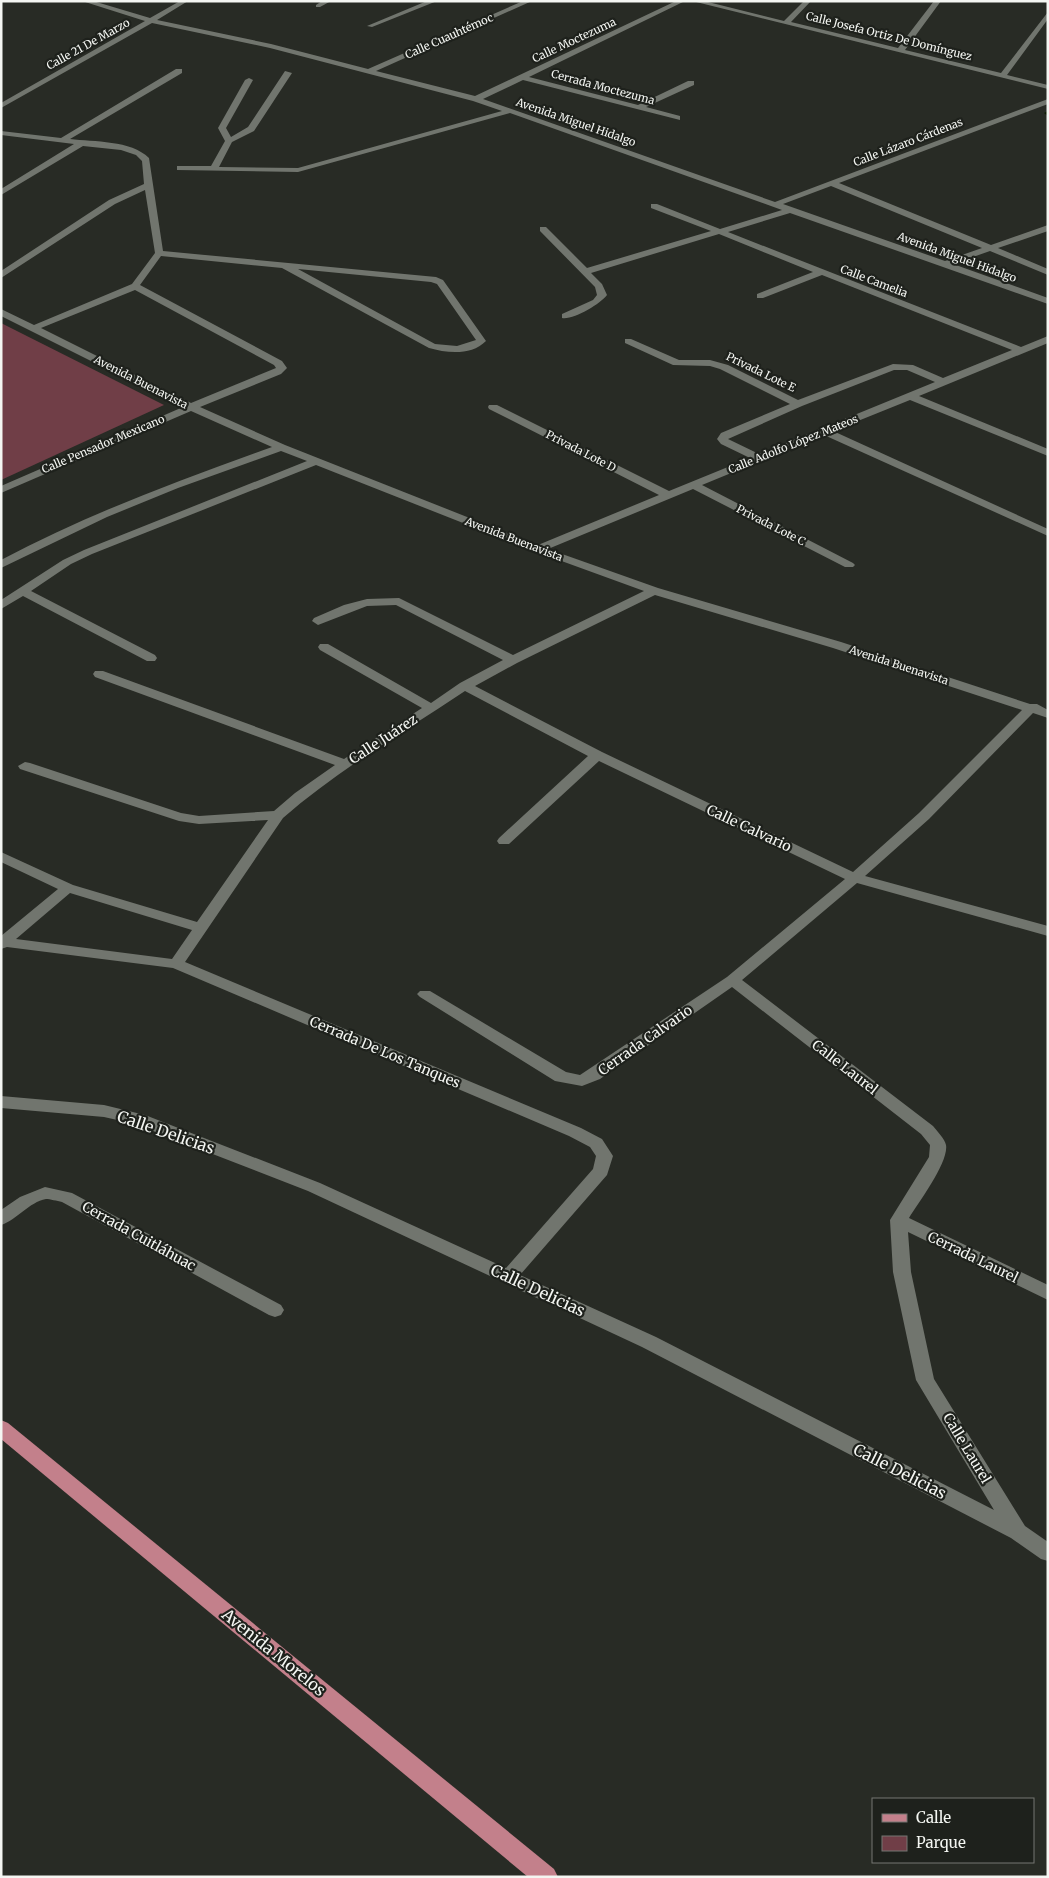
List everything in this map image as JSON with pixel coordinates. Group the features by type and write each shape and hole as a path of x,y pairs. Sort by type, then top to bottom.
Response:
{"main road":[{"name":"Avenida Morelos","path":"1,1428 536,1874"}],"street":[{"name":"Avenida Miguel Hidalgo","path":"84,1 97,3 153,21 271,46 476,99 1048,301"},
{"name":"Calle 21 De Marzo","path":"1,106 153,21 185,1"},
{"path":"318,6 328,1"},
{"path":"370,26 434,1"},
{"name":"Calle Cuauhtémoc","path":"369,71 529,1"},
{"name":"Calle Moctezuma","path":"476,99 682,1"},
{"name":"Calle Josefa Ortiz De Domínguez","path":"695,1 1048,87"},
{"path":"786,23 808,1"},
{"path":"900,51 938,1"},
{"path":"1003,75 1048,14"},
{"path":"63,140 179,71"},
{"path":"214,169 229,141 251,129 288,72"},
{"name":"Cerrada Moctezuma","path":"522,77 677,118"},
{"path":"229,141 222,128 249,80"},
{"path":"638,108 691,83"},
{"name":"Calle Lázaro Cárdenas","path":"776,204 1048,101"},
{"path":"180,168 298,170 510,111"},
{"path":"1,133 122,148 139,153 146,160 159,253 135,286 34,328"},
{"path":"1,193 83,142"},
{"path":"831,183 1048,272"},
{"path":"1,274 112,202 148,185"},
{"name":"Calle Camelia","path":"654,206 1020,350"},
{"path":"584,272 791,210"},
{"path":"946,264 1048,228"},
{"path":"543,229 599,286 602,295 596,302 565,316"},
{"path":"159,253 432,279 440,282 481,341 474,346 460,350 432,346 284,265"},
{"path":"760,296 821,272"},
{"name":"Calle Pensador Mexicano","path":"1,490 191,407 277,372 282,368 278,363 135,286"},
{"name":"Avenida Buenavista","path":"1,312 191,407 281,447 538,549 654,591 838,645 1032,707 1048,714"},
{"name":"Calle Adolfo López Mateos","path":"538,549 1048,339"},
{"name":"Privada Lote E","path":"628,341 677,363 710,363 724,367 798,404"},
{"path":"759,458 722,439 725,435 893,366 909,367 943,382"},
{"path":"910,396 1048,453"},
{"name":"Privada Lote D","path":"493,407 668,495"},
{"path":"824,431 1048,533"},
{"path":"1,565 58,535 161,490 281,447"},
{"path":"1,604 67,562 88,552 316,462"},
{"name":"Privada Lote C","path":"693,485 849,565"},
{"path":"22,591 151,658"},
{"name":"Calle Juárez","path":"176,964 278,816 300,796 345,764 465,686 513,660 654,591"},
{"path":"318,621 364,602 380,599 399,602 513,660"},
{"path":"324,647 431,708"},
{"path":"99,674 345,764"},
{"name":"Calle Calvario","path":"465,686 597,755 855,878 1048,931"},
{"path":"732,980 855,878 924,816 1032,707"},
{"path":"504,841 597,755"},
{"path":"25,766 179,818 199,820 278,816"},
{"path":"1,856 68,888 202,928"},
{"path":"3,943 68,888"},
{"name":"Cerrada De Los Tanques","path":"3,943 176,964 576,1132 596,1143 605,1156 601,1171 509,1276"},
{"name":"Cerrada Calvario","path":"425,994 561,1077 582,1081 594,1075 732,980"},
{"name":"Calle Laurel","path":"732,980 927,1130 938,1144 937,1157 899,1220 902,1272 926,1380 1018,1532"},
{"name":"Calle Delicias","path":"1,1102 104,1111 139,1119 314,1187 649,1342 1018,1532 1048,1553"},
{"name":"Cerrada Cuitláhuac","path":"1,1219 26,1201 45,1193 66,1197 275,1310"},
{"name":"Cerrada Laurel","path":"899,1220 1048,1293"}],"green space":[{"path":"1,323 164,405 1,480"}]}
